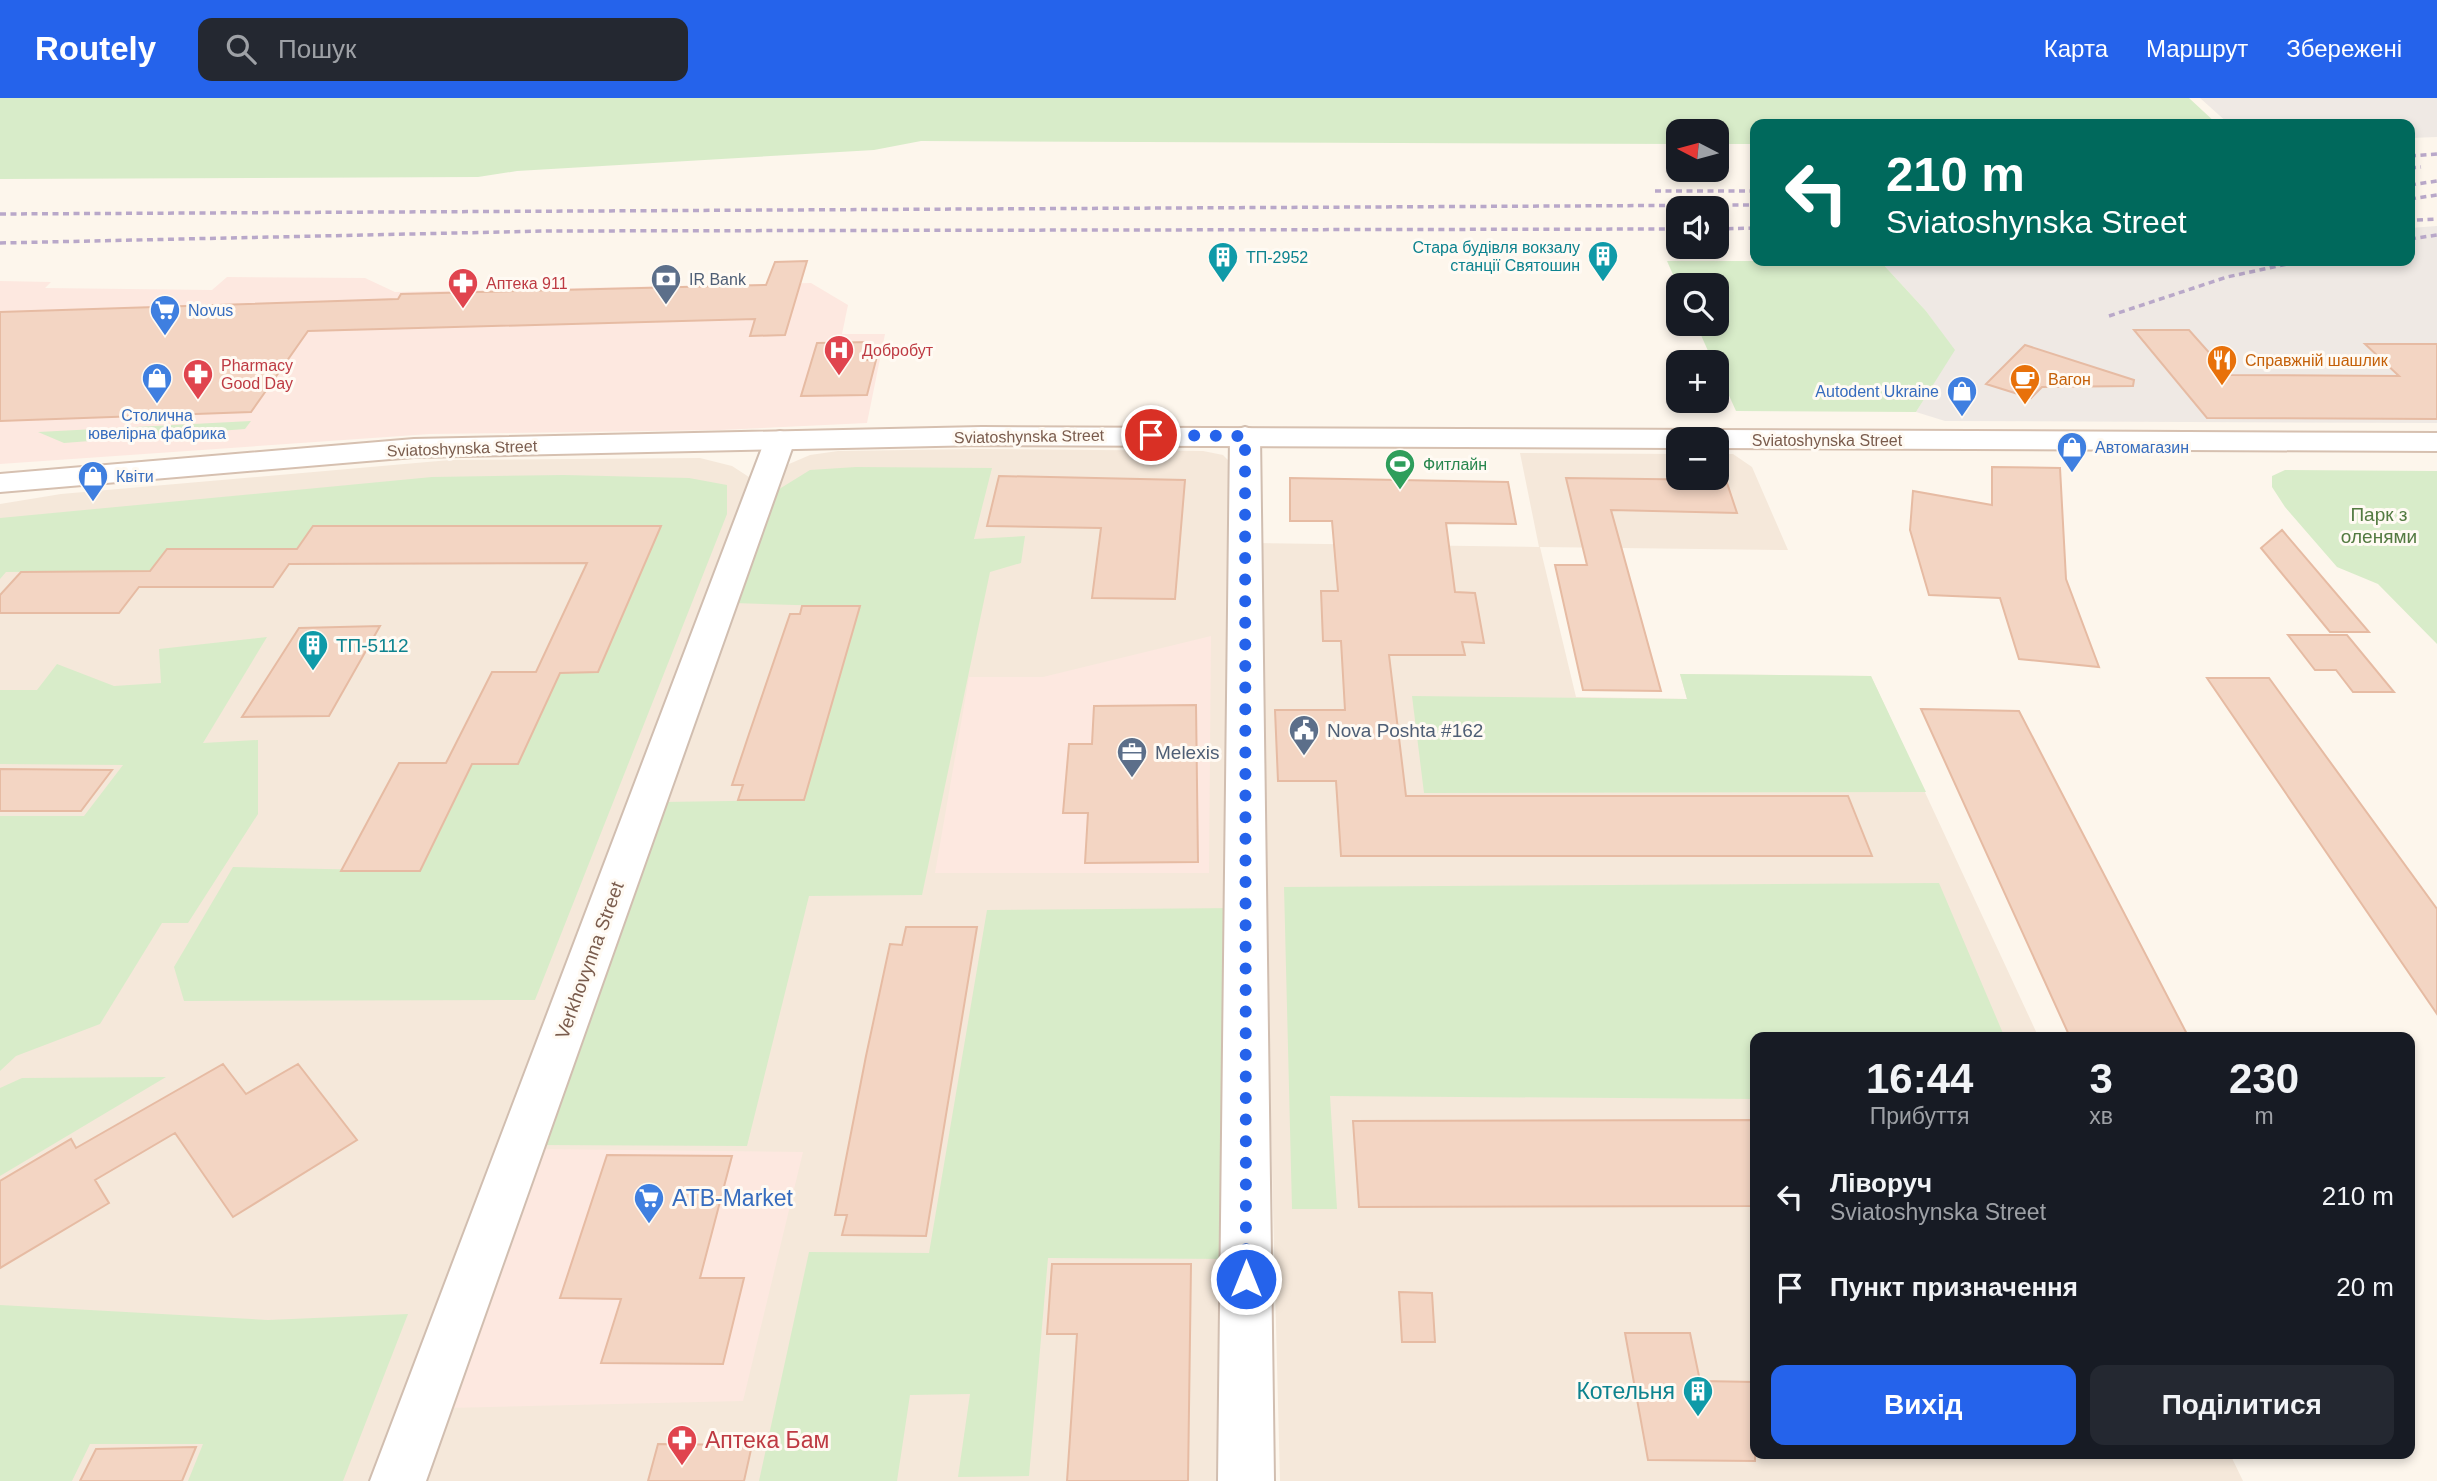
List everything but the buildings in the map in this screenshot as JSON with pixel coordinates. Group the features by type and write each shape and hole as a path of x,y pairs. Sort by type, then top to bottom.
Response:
{"main road":[{"name":"Sviatoshynska Street","path":"0,482 414,448 780,440 1245,436 2437,442"},
{"path":"1245,436 1246,1481"},
{"name":"Verkhovynna Street","path":"398,1481 780,440"}],"shaded area":[{"path":"2200,98 2437,98 2437,137 2415,138 2415,119 2223,119"},
{"path":"2437,226 2437,423 1945,421 1916,412 1954,350 1926,311 1885,266 2415,266 2415,228"},
{"path":"227,277 365,278 395,292 811,283 848,305 842,334 885,334 867,423 720,430 430,434 0,464 0,281 51,282 45,288 212,290"},
{"path":"838,451 1203,451 1223,455 1233,465 1234,1481 424,1481 538,1149 779,482 789,464 810,455"},
{"path":"1520,453 1666,454 1666,490 1729,490 1729,454 1752,467 1788,550 1540,547 1576,697 1687,699 1680,674 1871,676 2036,1032 1750,1032 1750,1459 2232,1459 2243,1481 1280,1481 1256,543 1539,547"},
{"path":"700,458 732,466 749,477 750,493 373,1481 0,1481 0,504 61,494 450,460"},
{"path":"1211,636 1209,873 935,873 969,677 1043,677"},
{"path":"538,1149 803,1152 743,1401 449,1408"}],"green space":[{"path":"0,98 2189,98 2212,119 1750,119 1750,144 1729,144 1729,119 1666,119 1666,144 921,141 874,150 517,171 478,177 0,179"},
{"path":"1667,261 1750,261 1750,266 1885,266 1926,311 1955,350 1916,412 1736,411 1729,396 1729,350 1708,350 1701,336 1729,336 1729,273 1672,273"},
{"path":"251,421 245,429 64,443 38,432"},
{"path":"856,467 992,468 974,539 1025,536 1021,563 990,572 922,895 809,896 747,1146 539,1145 663,802 804,800 860,607 734,603 776,491 810,470"},
{"name":"Парк з оленями","path":"2285,470 2437,471 2437,644 2378,584 2337,567 2285,507 2272,487 2272,476"},
{"path":"564,475 689,478 727,485 727,514 535,1000 184,1001 174,967 233,867 420,871 472,764 518,764 560,673 598,672 661,526 313,526 297,549 150,571 6,572 0,579 0,518 432,477"},
{"path":"267,637 203,743 258,740 258,814 188,923 162,923 100,1024 16,1056 0,1071 0,816 84,816 123,765 0,764 0,690 37,690 57,664 114,686 161,683 159,649"},
{"path":"1680,674 1871,676 1926,792 1424,793 1412,696 1687,699"},
{"path":"1939,883 2002,1032 1750,1032 1750,1099 1330,1096 1337,1209 1292,1209 1284,887"},
{"path":"1240,908 1235,1259 1048,1258 1029,1476 958,1477 970,1394 910,1395 897,1481 759,1481 809,1252 929,1253 987,910"},
{"path":"166,1077 0,1176 0,1088 22,1078"},
{"path":"0,1305 268,1320 408,1314 343,1481 188,1481 203,1444 90,1444 72,1481 0,1481"}],"railway":[{"path":"2415,156 2437,154"},
{"path":"2415,168 2421,167"},
{"path":"2415,184 2437,181"},
{"path":"1655,191 1750,191"},
{"path":"2415,198 2437,195"},
{"path":"0,214 1750,205"},
{"path":"2417,220 2437,219"},
{"path":"1729,229 1750,228"},
{"path":"0,243 547,231 1666,229"},
{"path":"2415,238 2437,235"},
{"path":"2109,316 2227,277 2278,266"}],"place":[{"name":"Стара будівля вокзалу станції Святошин","path":"1603,283"},
{"name":"ТП-2952","path":"1223,284"},
{"name":"IR Bank","path":"666,306"},
{"name":"Аптека 911","path":"463,310"},
{"name":"Novus","path":"165,337"},
{"name":"Добробут","path":"839,377"},
{"name":"Справжній шашлик","path":"2222,387"},
{"name":"Pharmacy Good Day","path":"198,401"},
{"name":"Столична ювелірна фабрика","path":"157,405"},
{"name":"Вагон","path":"2025,406"},
{"name":"Autodent Ukraine","path":"1962,418"},
{"name":"Автомагазин","path":"2072,474"},
{"name":"Фитлайн","path":"1400,491"},
{"name":"Квіти","path":"93,503"},
{"name":"ТП-5112","path":"313,672"},
{"name":"Nova Poshta #162","path":"1304,757"},
{"name":"Melexis","path":"1132,779"},
{"name":"ATB-Market","path":"649,1225"},
{"name":"Котельня","path":"1698,1418"},
{"name":"Аптека Бам","path":"682,1467"}],"route":[{"path":"1151,435 1245,436 1246,1279"}]}
